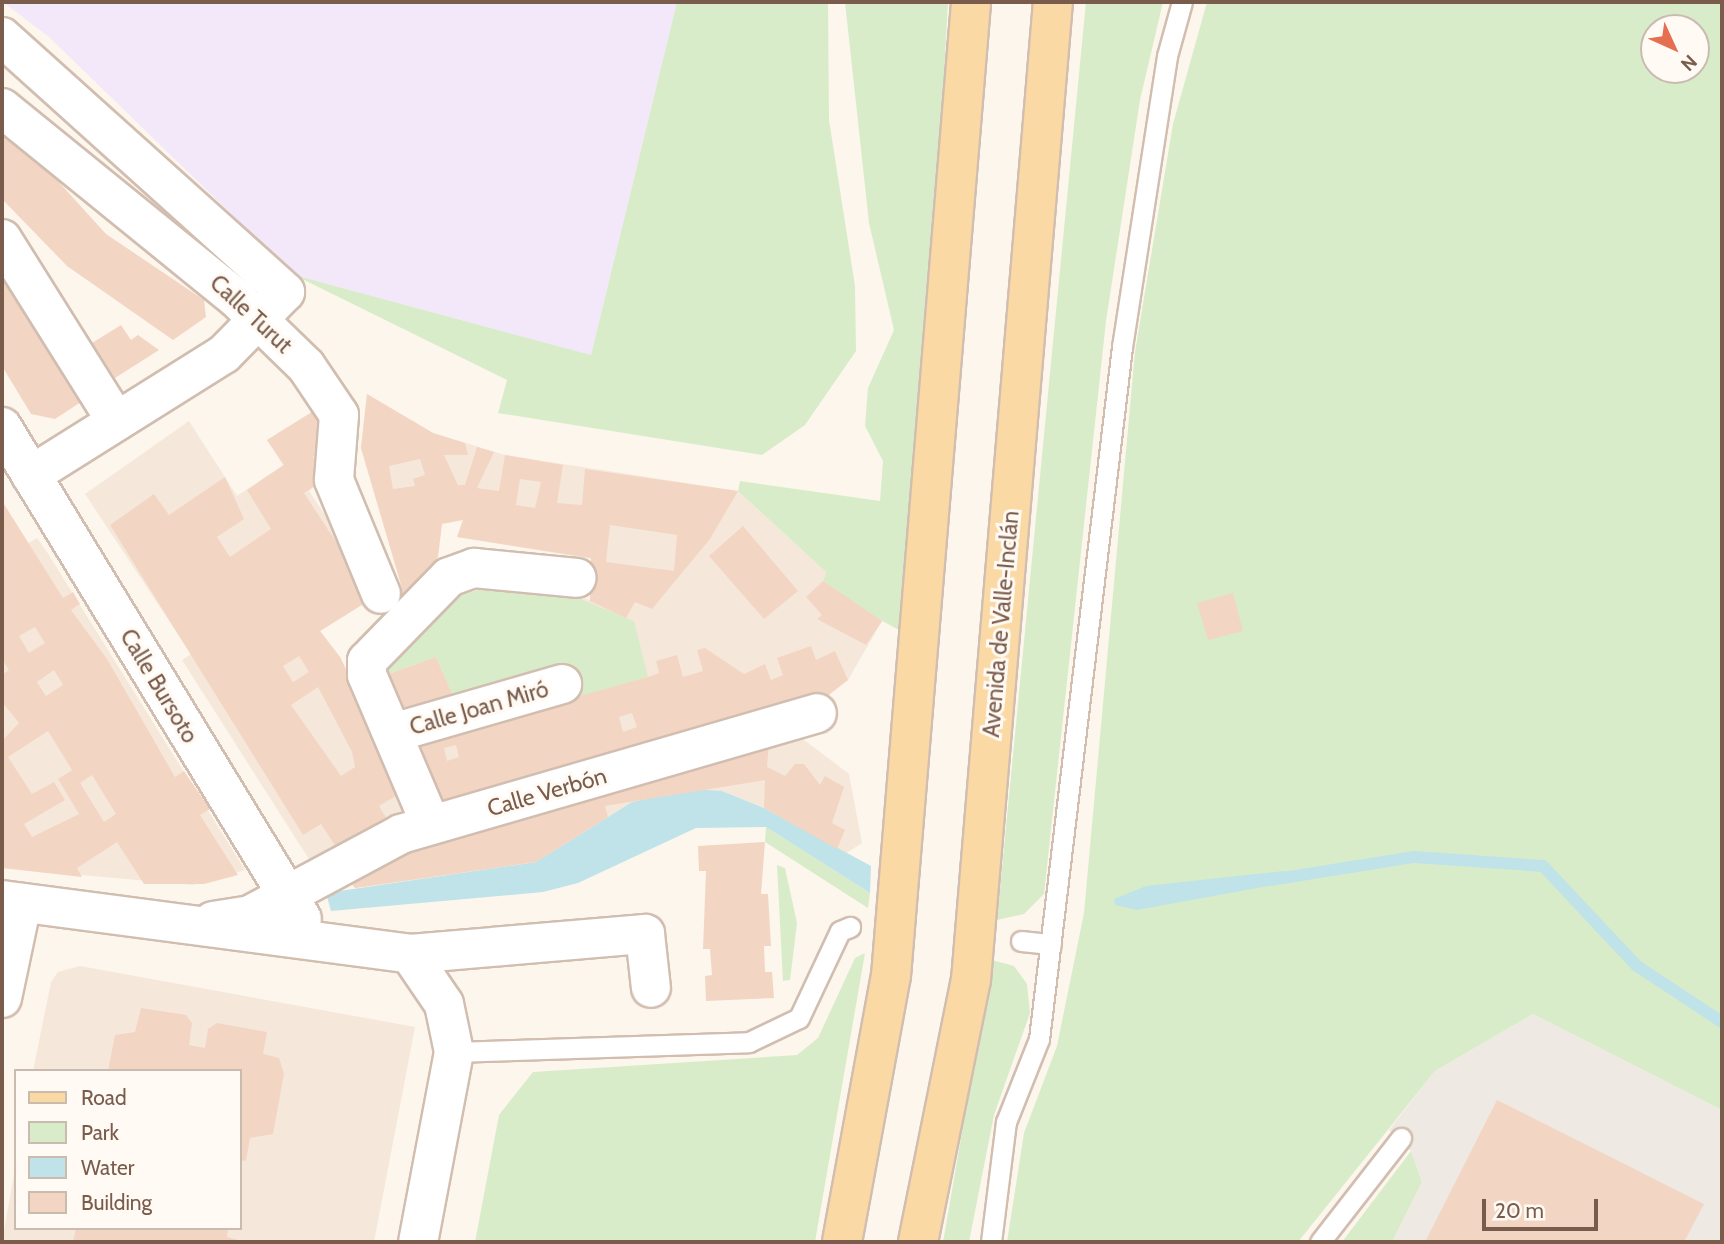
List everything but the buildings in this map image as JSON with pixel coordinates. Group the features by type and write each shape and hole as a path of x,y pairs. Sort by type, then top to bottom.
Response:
{"main road":[{"path":"842,1242 891,976 971,2"},
{"name":"Avenida de Valle-Inclán","path":"918,1242 971,980 1053,2"}],"street":[{"name":"Calle Turut","path":"2,37 285,292 259,322"},
{"name":"Calle Turut","path":"2,108 259,322 306,366 339,415 334,480 386,612"},
{"path":"2,239 116,421"},
{"path":"31,475 224,355 259,322"},
{"name":"Calle Bursoto","path":"2,427 316,944"},
{"path":"431,825 396,732 367,675 367,661 386,612 474,568 578,578"},
{"name":"Calle Joan Miró","path":"396,732 562,684"},
{"name":"Calle Verbón","path":"187,925 250,915 289,897 401,834 817,713"},
{"path":"2,998 12,901 316,944 410,954 645,934 651,988"},
{"path":"410,954 444,1004 454,1052 418,1242"}],"lane":[{"path":"991,1242 1006,1122 1039,1039 1119,375 1167,56 1182,2"},
{"path":"454,1052 749,1042 799,1018 840,932 850,927"},
{"path":"1021,941 1051,944"},
{"path":"1320,1242 1401,1138"}],"shaded area":[{"path":"3,2 677,2 591,355 294,275 49,37"},
{"path":"367,394 433,433 505,455 738,491 826,572 823,581 882,621 848,680 817,704 443,807 415,742 581,697 572,669 454,698 436,657 383,676 566,593 590,600 591,559 457,537 463,520 442,523 439,541 393,616 402,588 361,448"},
{"path":"312,412 331,444 313,457 327,478 309,491 378,595 320,631 340,657 413,808 314,867 182,660 191,654 85,494 189,421 237,496 283,465 267,440"},
{"path":"2,501 28,543 37,538 47,552 245,870 193,885 2,868"},
{"path":"799,736 849,774 862,843 845,854 764,808 722,791 694,789 632,802 536,862 355,888 347,878"},
{"path":"80,966 415,1027 374,1242 2,1242 14,1174 14,1230 242,1230 242,1069 33,1069 51,982 58,972"},
{"path":"1533,1014 1722,1110 1722,1242 1392,1242 1422,1182 1411,1151 1389,1130 1435,1071"}],"green space":[{"path":"677,2 828,2 829,120 855,286 856,351 805,425 762,455 498,413 507,380 294,275 591,355"},
{"path":"845,2 948,2 935,244 899,630 840,598 823,581 826,572 738,491 740,481 880,501 883,461 865,426 868,388 894,330 869,223"},
{"path":"1086,2 1163,2 1140,100 1106,321 1044,894 1024,914 997,920"},
{"path":"1207,2 1722,2 1722,1110 1533,1014 1435,1071 1298,1242 1007,1242 1024,1133 1057,1046 1084,913 1135,352 1173,124"},
{"path":"495,585 566,593 634,621 648,677 582,698 572,669 454,698 436,657 383,676 404,642 458,596"},
{"path":"766,827 870,893 868,908 765,842"},
{"path":"777,865 785,868 797,923 790,980 783,981"},
{"path":"865,953 815,1242 475,1242 499,1115 533,1072 797,1055 818,1038 855,958"},
{"path":"992,960 1014,966 1027,984 1030,1013 994,1115 969,1242 943,1242"},
{"path":"1411,1151 1422,1182 1392,1242 1342,1242"}],"water":[{"path":"694,789 722,791 764,808 871,866 870,893 766,827 696,828 578,883 543,892 331,911 326,893 536,862 632,802"},
{"path":"1284,871 1284,883 1137,910 1115,905 1114,899 1146,886"}],"waterway":[{"path":"1270,880 1414,857 1543,866 1637,966 1722,1022"}]}
